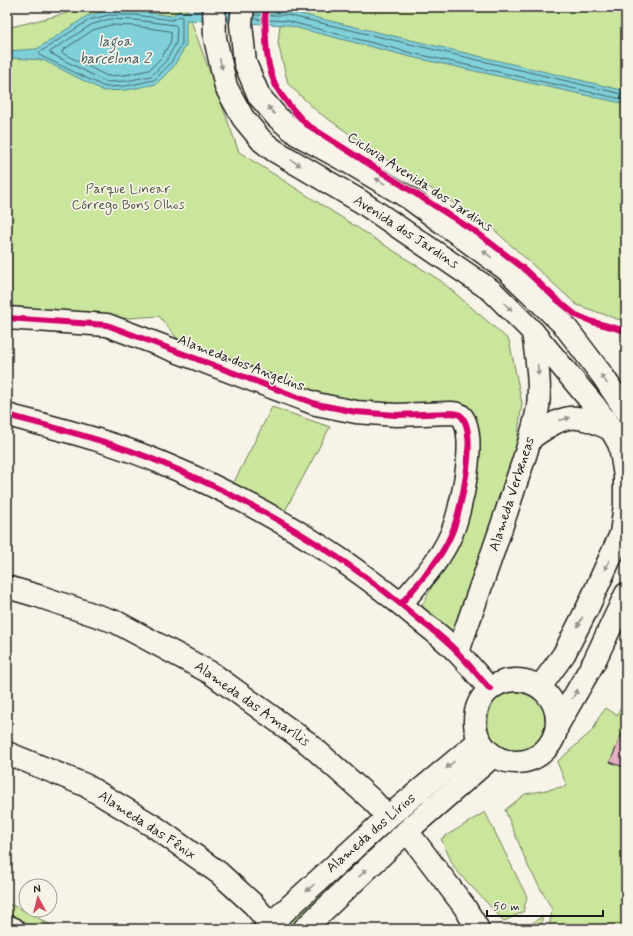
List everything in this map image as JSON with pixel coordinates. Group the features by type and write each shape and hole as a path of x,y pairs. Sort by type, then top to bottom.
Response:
{"street":[{"name":"Avenida dos Jardins","path":"242,15 246,63 259,96 277,117 297,134 352,164 409,198 507,270 564,326 602,376 626,411"},
{"name":"Avenida dos Jardins","path":"214,16 215,38 226,87 243,118 262,141 275,151 360,201 492,291 533,332 594,405 619,444"},
{"path":"275,151 286,137 297,134"},
{"path":"492,291 507,270"},
{"name":"Alameda dos Angelins","path":"7,318 106,325 316,404 356,412 390,415 451,412 460,415 465,422 468,431 468,446 464,494 459,515 450,538 438,558 401,604"},
{"name":"Alameda Verbeneas","path":"458,652 504,522 531,438 538,406 539,387 538,364 533,332"},
{"path":"7,415 111,445 162,463 254,506 337,556 401,604 458,652 490,689"},
{"path":"531,438 551,424 566,418 591,420 619,444 625,476 625,504 621,534 588,608 564,654 540,687"},
{"name":"Alameda das Amarílis","path":"7,587 116,622 211,673 308,743 366,795 388,817"},
{"path":"557,726 557,716 550,696 540,687 524,680 506,681 490,689 481,700 475,713 475,727 486,748 511,762 522,762 532,759 542,753 549,746 557,726 594,662 623,600 595,590"},
{"name":"Alameda dos Lírios","path":"267,926 388,817 486,748"},
{"name":"Alameda dos Lírios","path":"304,929 407,831 486,748"},
{"name":"Alameda das Fênix","path":"7,753 85,785 155,828 219,872 254,905 267,926"},
{"path":"407,831 464,906 478,929"},
{"path":"329,870 347,888"},
{"path":"7,926 14,929"}],"green space":[{"name":"Parque Linear Córrego Bons Olhos","path":"92,7 186,7 239,152 441,281 509,340 522,403 515,456 456,642 422,606 462,526 472,414 363,409 284,385 283,380 248,371 183,346 159,316 7,326 7,28"},
{"path":"282,7 626,7 626,322 577,305 491,227 397,167 318,112 288,84 278,43"},
{"path":"272,407 330,427 279,522 232,486"},
{"path":"517,692 536,699 545,710 547,717 546,731 539,743 523,751 511,750 496,746 297,929 277,929 489,735 489,714 498,695"},
{"path":"626,695 626,929 549,929 552,909 529,868 505,810 525,794 567,786 557,762 593,730 599,717 606,708 617,715"},
{"path":"485,812 527,897 523,912 504,921 455,869 441,839"},
{"path":"7,903 18,908 18,918 38,918 57,929 22,929 7,922"},
{"path":"542,916 542,929 525,929"}],"water":[{"name":"lagoa barcelona 2","path":"109,10 135,11 172,16 179,11 288,11 626,91 626,104 411,57 286,25 186,20 186,45 174,66 156,84 127,90 104,91 43,60 12,58 7,60 7,51 37,49 87,16"}],"building":[{"path":"626,724 626,768 610,762"}],"cycle path":[{"name":"Ciclovia Avenida dos Jardins","path":"265,7 266,49 273,78 277,88 284,98 306,124 479,234 523,268 556,299 576,315 593,322 626,331"},
{"path":"7,318 107,325 316,404 356,412 396,415 451,413 460,415 466,424 468,455 459,512 450,537 440,555 401,604"},
{"path":"7,415 86,436 143,455 197,478 265,513 298,532 362,574 392,597 449,644 490,689"}]}
